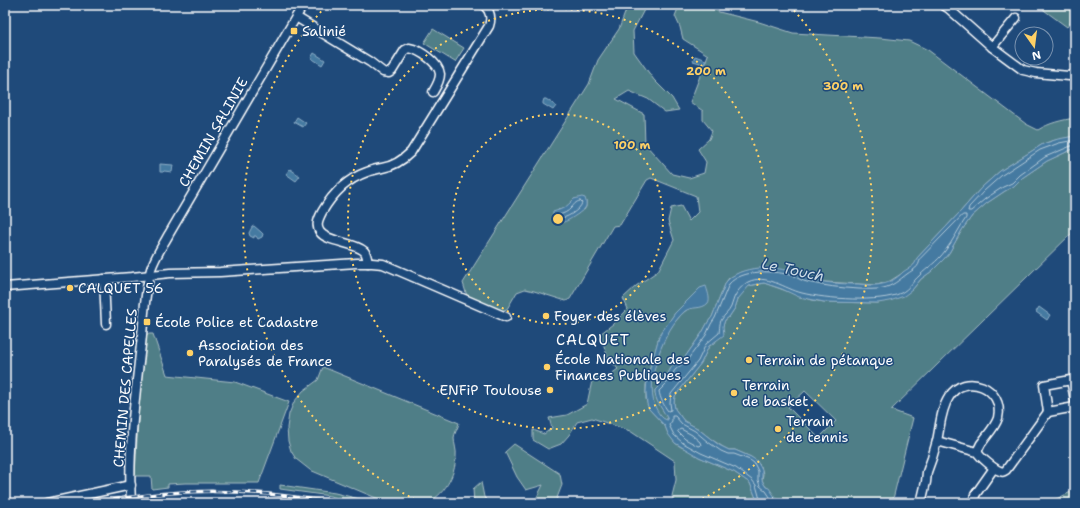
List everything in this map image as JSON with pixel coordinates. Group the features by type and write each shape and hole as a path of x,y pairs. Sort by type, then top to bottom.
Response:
{"street":[{"name":"CHEMIN SALINIE","path":"150,275 156,258 169,234 303,5"},
{"path":"368,263 364,251 326,237 320,232 318,226 320,215 335,193 348,181 368,171 391,166 404,159 411,152 490,26 491,20 489,11 484,5"},
{"path":"943,5 992,47 1024,70 1036,73 1070,76 1075,75"},
{"path":"296,17 370,62 383,72 389,73 392,71 405,50 409,48 414,49 436,64 440,74 439,82 432,92"},
{"path":"992,47 1016,18"},
{"path":"5,287 170,273 220,272 368,263 383,264 506,317"},
{"name":"CHEMIN DES CAPELLES","path":"131,503 134,411 145,300 150,275"},
{"path":"104,279 106,324"},
{"path":"1048,412 1044,385 1071,380 1075,400"},
{"path":"921,503 927,472 937,441 944,409 949,397 958,388 964,385 972,384 985,387 995,398 999,410 996,423 977,452"},
{"path":"937,441 977,452 994,468 1000,472 1003,472 1048,412 1075,407"},
{"path":"974,503 975,495 994,468"},
{"path":"47,503 131,485"}],"green space":[{"path":"628,5 646,6 633,31 634,52 654,80 672,98 679,110 665,112 648,99 629,91 616,99 644,114 645,144 672,174 689,178 704,173 706,162 698,149 709,139 712,131 703,120 703,111 690,102 708,55 683,39 675,16 679,6 681,5 704,5 719,12 759,22 793,33 909,41 928,50 1026,124 1038,130 1056,122 1075,118 1075,136 1043,144 1000,171 981,188 917,258 912,267 890,281 877,285 825,282 806,278 795,273 763,268 741,272 729,278 712,317 702,333 685,357 671,368 664,381 655,390 656,398 668,421 662,418 658,413 651,393 654,368 664,339 674,323 682,314 692,307 699,307 687,302 675,313 659,337 649,371 646,385 646,399 649,409 665,426 675,443 699,457 734,472 750,483 758,503 675,503 672,496 676,480 675,461 630,431 592,418 577,422 561,444 548,449 533,440 533,430 544,434 552,428 549,418 567,415 587,404 593,376 607,377 618,369 608,358 600,334 628,309 623,298 636,286 658,271 674,240 668,221 671,208 681,206 689,221 698,212 696,196 651,178 647,180 620,225 613,226 570,299 566,301 525,289 517,292 507,309 501,311 467,296 463,283 589,84 598,60 619,29","holes":["574,199 586,201 586,207 584,210 558,210 565,207"]},
{"path":"1037,5 1075,5 1075,17 1067,27"},
{"path":"433,29 464,48 455,62 424,43"},
{"path":"1073,149 1075,151 1075,230 891,410 913,418 892,503 779,503 762,480 763,474 761,466 751,457 735,450 729,450 723,447 697,428 684,421 675,409 675,396 701,363 709,346 715,343 725,320 735,308 743,291 749,286 764,283 812,300 824,302 878,303 912,290 921,279 932,271 949,253 972,216 987,203 1014,186 1022,178 1047,161","holes":["805,391 836,421 819,438 788,407"]},
{"path":"146,334 153,334 167,375 235,382 289,402 259,483 185,483 168,484 168,487 152,489 151,476 135,476 139,402"},
{"path":"323,367 459,423 454,436 456,454 451,478 438,496 426,503 388,503 310,470 296,459 291,451 288,441 287,428 289,414 294,402 303,391 318,380"},
{"path":"514,444 560,474 562,485 555,503 534,503 543,485 526,490 517,477 505,452"},
{"path":"481,482 484,497 490,503 474,503 473,489"},
{"path":"280,485 335,493 376,503 354,503 330,496 280,489"},
{"path":"1075,490 1075,503 1048,503"}],"water":[{"path":"314,53 325,60 322,65 311,58"},
{"path":"695,56 706,60 703,66 699,65 700,63 693,61"},
{"path":"544,99 556,106 553,110 543,104"},
{"path":"297,117 306,123 303,127 294,122"},
{"path":"1075,136 1075,151 1073,149 1047,161 1022,178 1014,186 987,203 972,216 949,253 932,271 921,279 912,290 904,296 878,303 824,302 799,297 764,283 749,286 738,299 735,308 725,320 723,326 724,335 709,346 701,363 675,396 675,409 684,421 697,428 719,445 729,450 735,450 757,461 762,470 762,480 764,484 769,488 779,503 758,503 750,483 734,472 699,457 675,443 668,434 665,426 649,409 646,392 647,379 659,337 675,313 700,288 706,286 709,297 708,303 706,305 685,311 677,319 658,355 653,382 653,395 657,410 666,420 668,420 656,398 655,390 664,381 671,368 685,357 702,333 712,317 726,282 732,276 740,272 758,268 768,268 787,270 812,280 825,282 870,285 888,283 913,265 917,258 981,188 1000,171 1043,144 1058,139"},
{"path":"160,164 173,165 172,172 160,172"},
{"path":"290,169 300,176 296,181 286,174"},
{"path":"582,197 585,198 586,206 578,214 569,220 562,222 553,219 553,212 565,207 574,199"},
{"path":"254,226 263,234 262,237 258,239 256,236 254,236 254,238 250,236 249,233"},
{"path":"1039,307 1050,315 1047,320 1036,312"}],"railway":[{"path":"96,503 156,494 214,491 272,494 332,503"}],"place":[{"name":"Salinié","path":"294,31"},
{"name":"CALQUET 56","path":"70,288"},
{"name":"Foyer des élèves","path":"546,316"},
{"name":"École Police et Cadastre","path":"147,322"},
{"name":"Association des Paralysés de France","path":"190,353"},
{"name":"Terrain de pétanque","path":"749,360"},
{"name":"École Nationale des Finances Publiques","path":"547,367"},
{"name":"ENFiP Toulouse","path":"550,390"},
{"name":"Terrain de basket","path":"734,393"},
{"name":"Terrain de tennis","path":"778,429"}],"district":[{"name":"CALQUET","path":"593,340"}],"water label":[{"name":"Le Touch","path":"793,270"}]}
